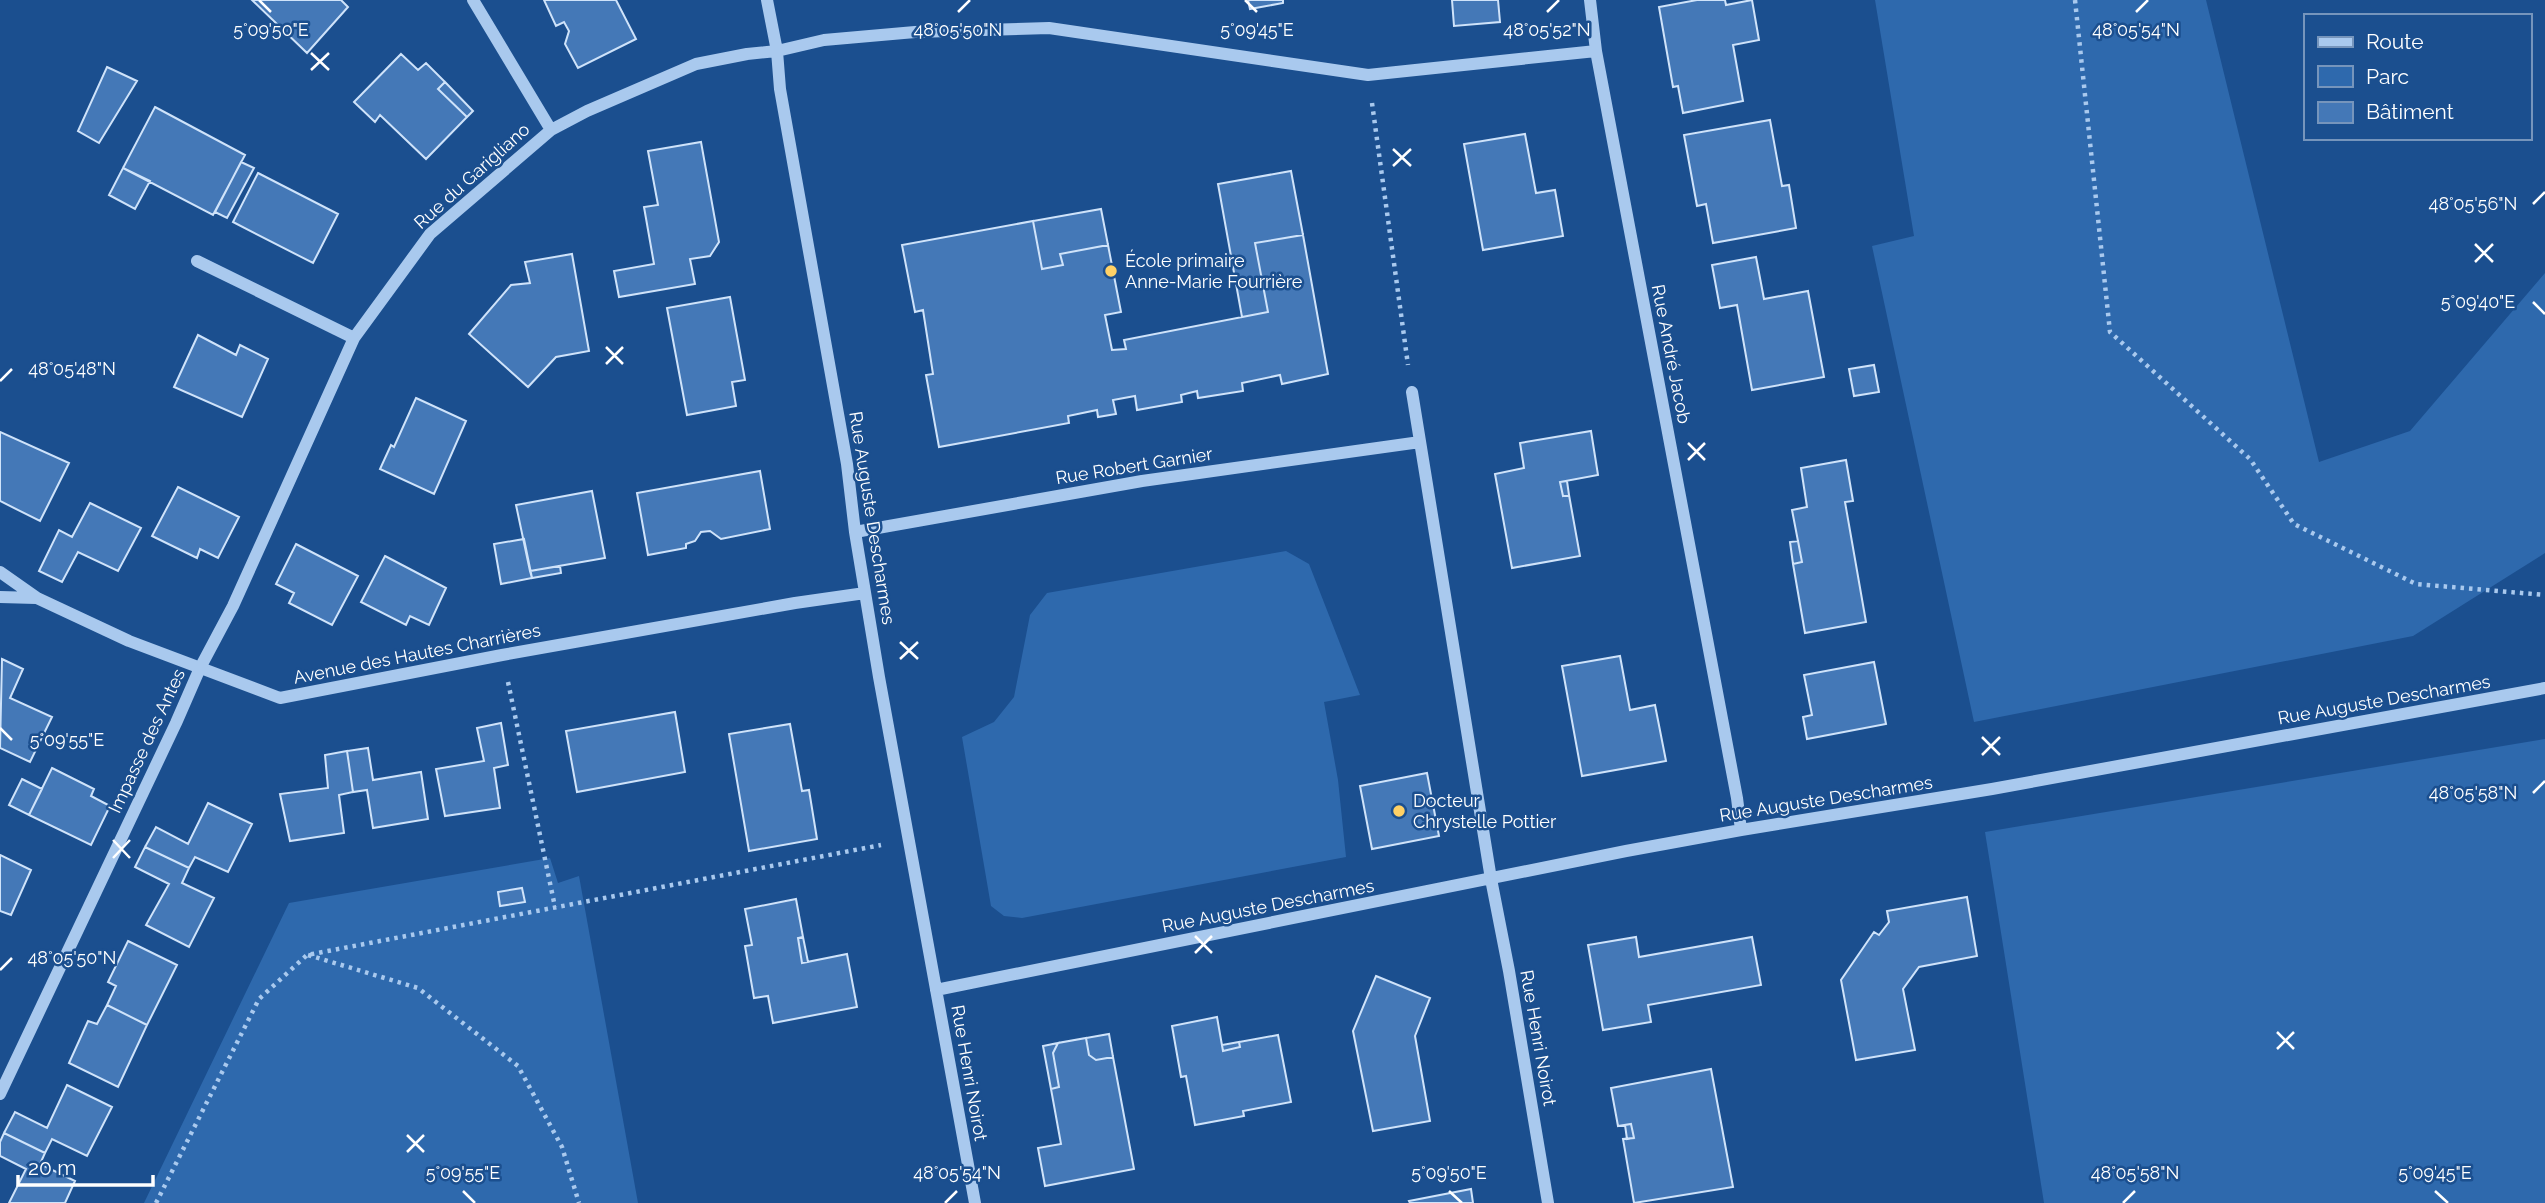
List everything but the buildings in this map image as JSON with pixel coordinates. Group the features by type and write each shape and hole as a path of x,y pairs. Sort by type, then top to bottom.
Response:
{"street":[{"name":"Rue du Garigliano","path":"200,668 233,606 354,338 430,234 551,130 473,0"},
{"name":"Rue Auguste Descharmes","path":"767,0 777,51 780,89 847,464 865,593 936,990 1741,830 1992,789 2545,688"},
{"name":"Rue André Jacob","path":"1590,0 1596,51 1735,784 1741,830"},
{"path":"551,130 587,111 696,64 777,51 824,40 915,32 1049,28 1368,75 1596,51"},
{"path":"197,261 354,338"},
{"path":"1412,392 1491,879"},
{"name":"Rue Robert Garnier","path":"855,532 1142,481 1420,442"},
{"name":"Avenue des Hautes Charrières","path":"0,572 37,598 129,641 280,698 502,655 865,593"},
{"path":"0,597 37,598"},
{"name":"Impasse des Antes","path":"0,1094 200,668"},
{"name":"Rue Henri Noirot","path":"1491,879 1548,1203"},
{"name":"Rue Henri Noirot","path":"936,990 975,1203"}],"path":[{"path":"2075,0 2110,332 2250,459 2294,524 2416,584 2545,595"},
{"path":"1368,75 1412,392"},
{"path":"502,655 555,907"},
{"path":"156,1203 259,999 307,954 909,839"},
{"path":"307,954 418,988 518,1066 562,1147 579,1203"}],"green space":[{"path":"1875,0 2206,0 2319,462 2410,431 2545,273 2545,553 2413,636 1974,722 1872,246 1914,236"},
{"path":"1286,551 1309,564 1360,695 1324,702 1338,780 1346,857 1022,918 1004,916 991,906 962,737 994,722 1014,697 1030,615 1047,593"},
{"path":"2545,739 2545,1203 2044,1203 1985,832"},
{"path":"550,858 558,883 579,876 638,1203 144,1203 289,903"}],"place":[{"name":"École primaire Anne-Marie Fourrière","path":"1111,271"},
{"name":"Docteur Chrystelle Pottier","path":"1399,811"}]}
